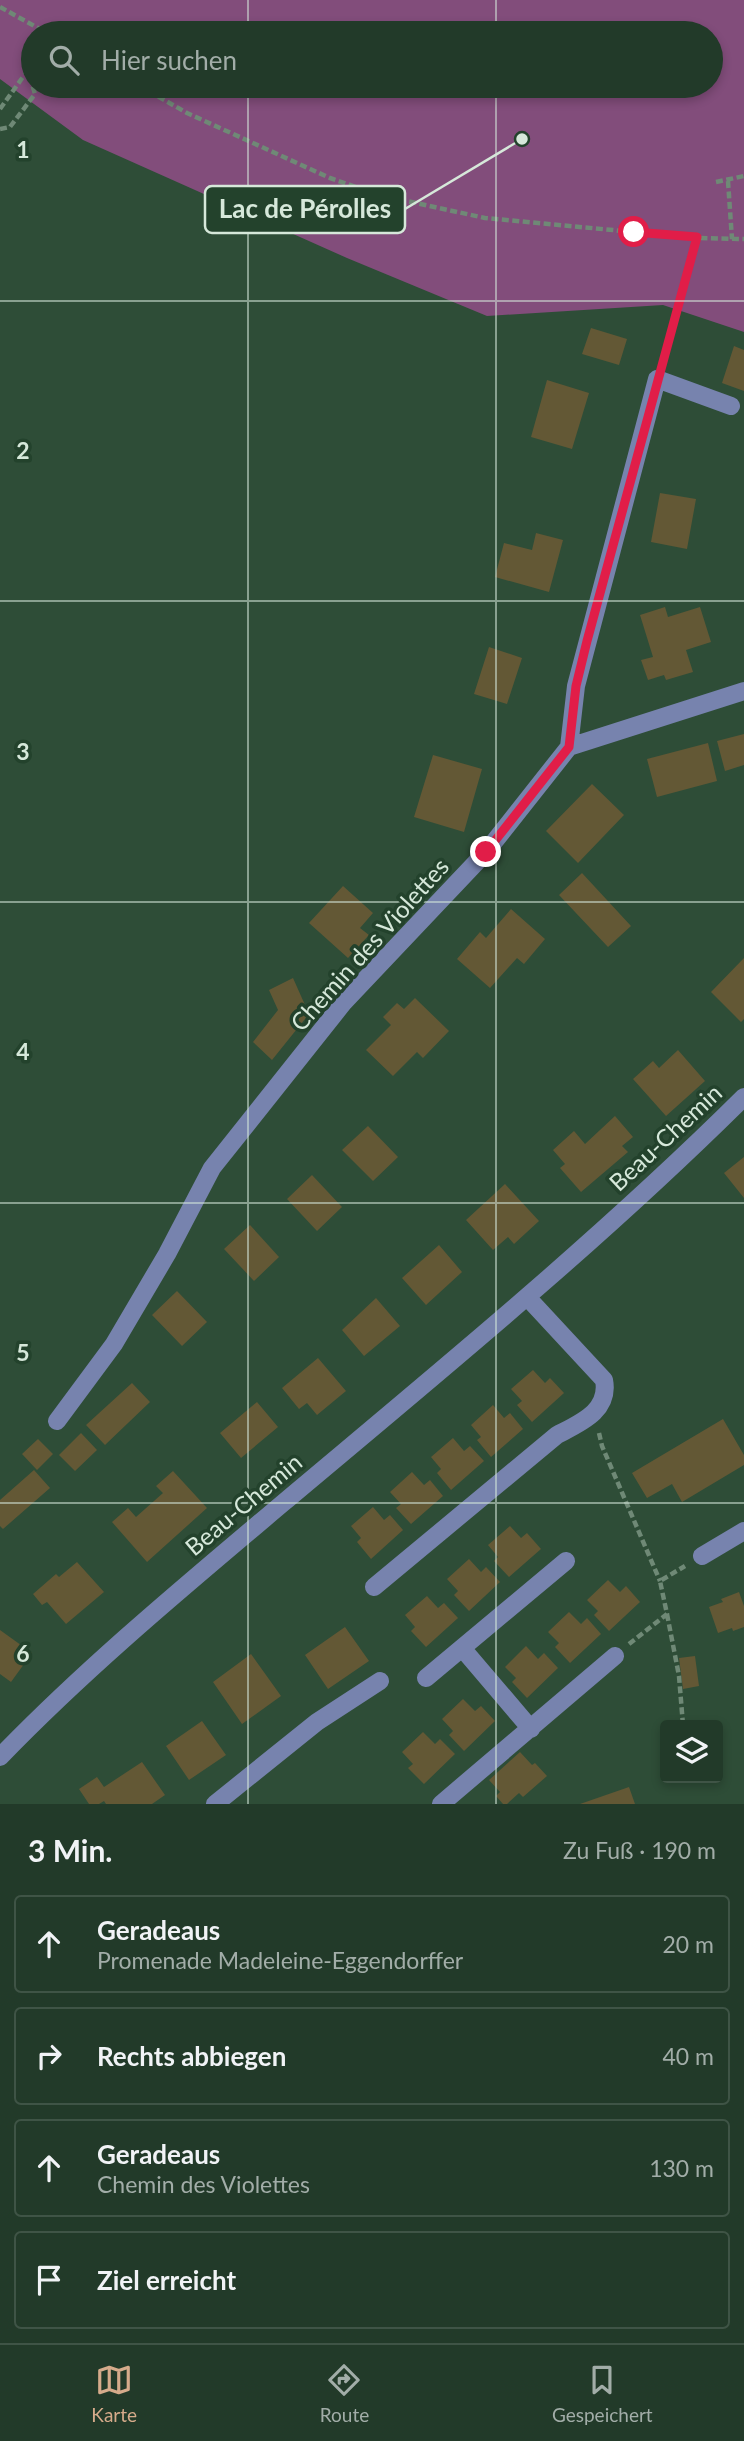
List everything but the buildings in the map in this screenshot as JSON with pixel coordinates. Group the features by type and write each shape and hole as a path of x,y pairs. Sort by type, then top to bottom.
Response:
{"street":[{"path":"731,406 657,379 576,686 569,747 744,691"},
{"name":"Chemin des Violettes","path":"57,1421 114,1344 167,1254 212,1168 344,1002 486,852 569,747"},
{"name":"Beau-Chemin","path":"0,1758 51,1705 133,1629 527,1297 744,1097"},
{"path":"374,1587 557,1435 582,1422 607,1394 604,1380 527,1297"},
{"path":"702,1556 744,1531"},
{"path":"426,1678 566,1561"},
{"path":"462,1648 531,1729"},
{"path":"441,1804 615,1656"},
{"path":"215,1804 317,1722 380,1681"}],"path":[{"path":"0,7 25,21"},
{"path":"0,109 21,80"},
{"path":"0,129 10,127 31,98"},
{"path":"160,98 187,113 330,178 379,195 485,218 744,239"},
{"path":"716,182 744,176"},
{"path":"728,181 732,239"},
{"path":"657,379 697,237"},
{"path":"602,1446 660,1581 679,1675 683,1720"},
{"path":"660,1581 702,1556"},
{"path":"615,1656 667,1614"}],"shaded area":[{"path":"0,0 744,0 744,332 663,305 487,316 347,258 83,140 26,98 723,98 723,21 21,21 21,94 0,79"}],"place":[{"name":"Lac de Pérolles","path":"522,139"}],"route":[{"path":"486,852 569,747 576,686 587,641 697,237 634,232"}]}
